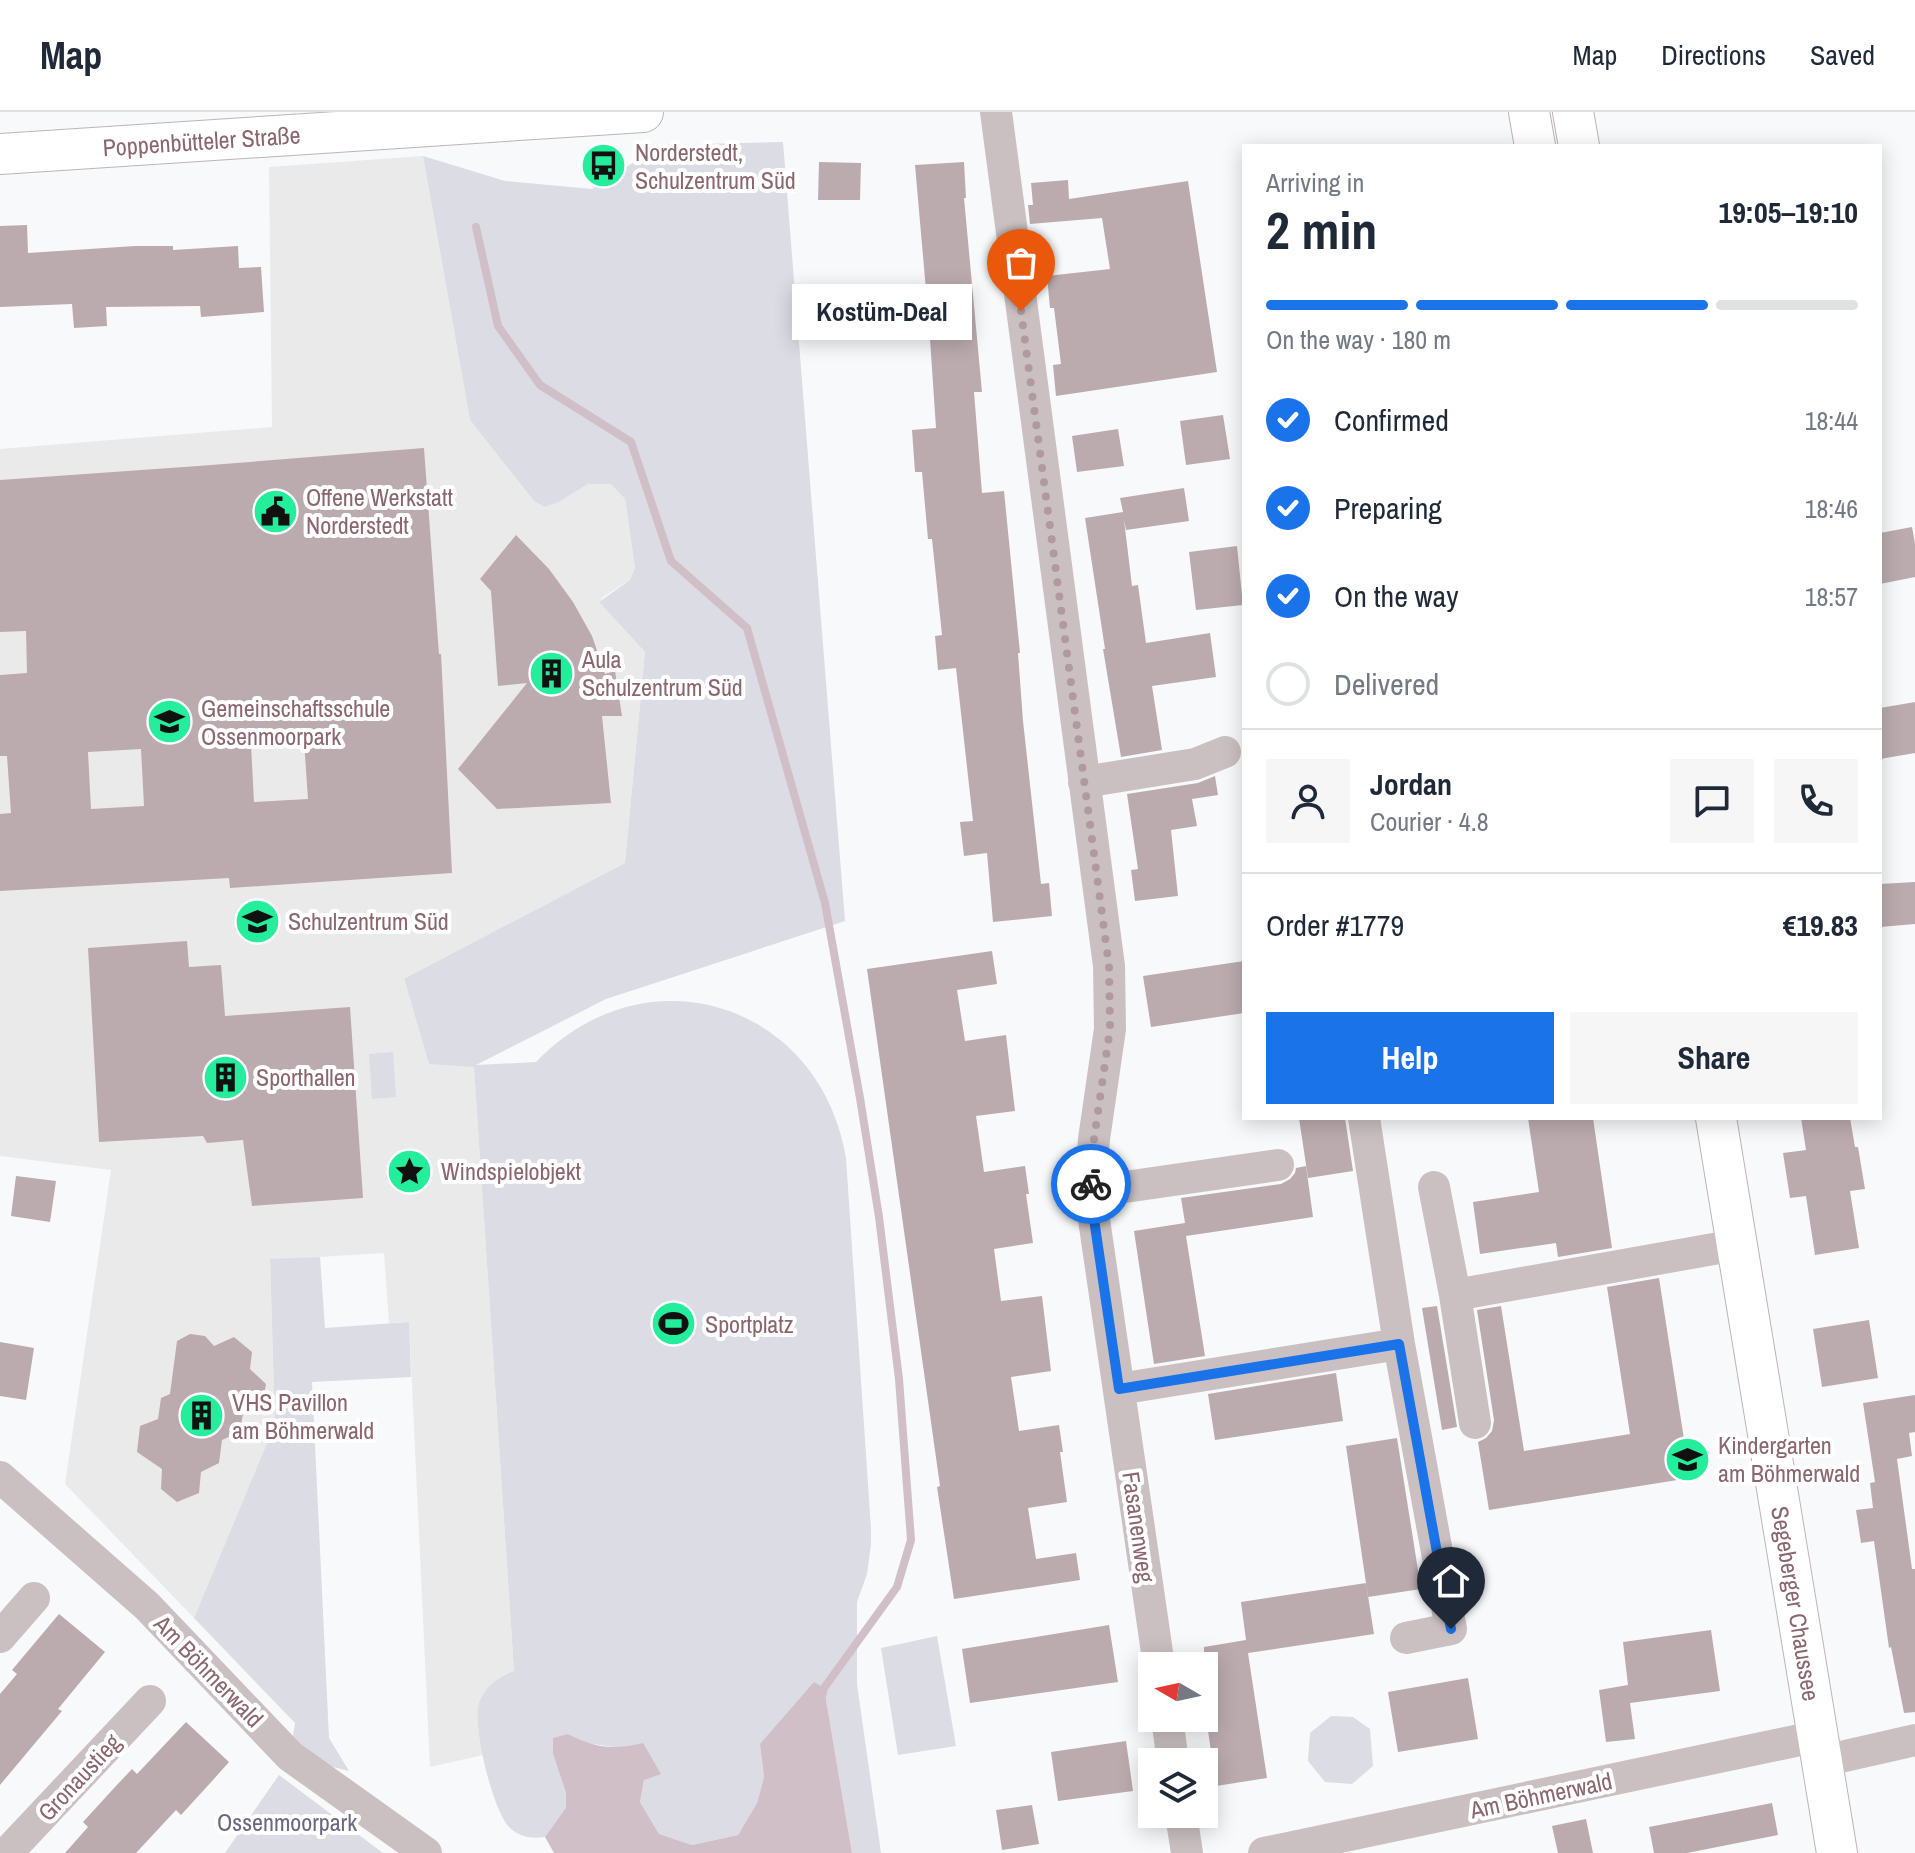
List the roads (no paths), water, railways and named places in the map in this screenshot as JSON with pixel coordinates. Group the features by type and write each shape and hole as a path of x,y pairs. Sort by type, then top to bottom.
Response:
{"main road":[{"name":"Poppenbütteler Straße","path":"0,154 643,112"},
{"path":"1529,112 1535,144"},
{"path":"1573,112 1579,144"},
{"name":"Segeberger Chaussee","path":"1716,1120 1837,1853"}],"street":[{"name":"Fasanenweg","path":"996,112 1109,966 1110,1029 1094,1139 1090,1192 1157,1652"},
{"path":"1084,782 1195,764 1225,752"},
{"path":"1364,1120 1399,1344 1451,1629 1406,1638"},
{"path":"1090,1192 1278,1165"},
{"path":"1434,1187 1475,1423"},
{"path":"1455,1295 1736,1245"},
{"path":"1119,1389 1399,1344"},
{"name":"Am Böhmerwald","path":"0,1477 147,1606 290,1756 426,1853"},
{"path":"0,1637 34,1598"},
{"name":"Gronaustieg","path":"7,1853 150,1701"},
{"name":"Am Böhmerwald","path":"1264,1853 1821,1749 1915,1740"},
{"path":"1183,1828 1187,1853"}],"waterway":[{"path":"476,227 498,326 540,385 631,442 671,561 747,628 825,903 879,1217 899,1379 911,1540 897,1587 824,1688 822,1696"}],"place":[{"name":"Norderstedt, Schulzentrum Süd","path":"604,166"},
{"name":"Kostüm-Deal","path":"1021,311"},
{"name":"Offene Werkstatt Norderstedt","path":"275,511"},
{"name":"Aula Schulzentrum Süd","path":"551,673"},
{"name":"Gemeinschaftsschule Ossenmoorpark","path":"170,722"},
{"name":"Schulzentrum Süd","path":"257,921"},
{"name":"Sporthallen","path":"225,1077"},
{"name":"Windspielobjekt","path":"410,1171"},
{"name":"Sportplatz","path":"674,1324"},
{"name":"VHS Pavillon am Böhmerwald","path":"201,1416"},
{"name":"Kindergarten am Böhmerwald","path":"1687,1459"}],"park label":[{"name":"Ossenmoorpark","path":"287,1822"}]}
